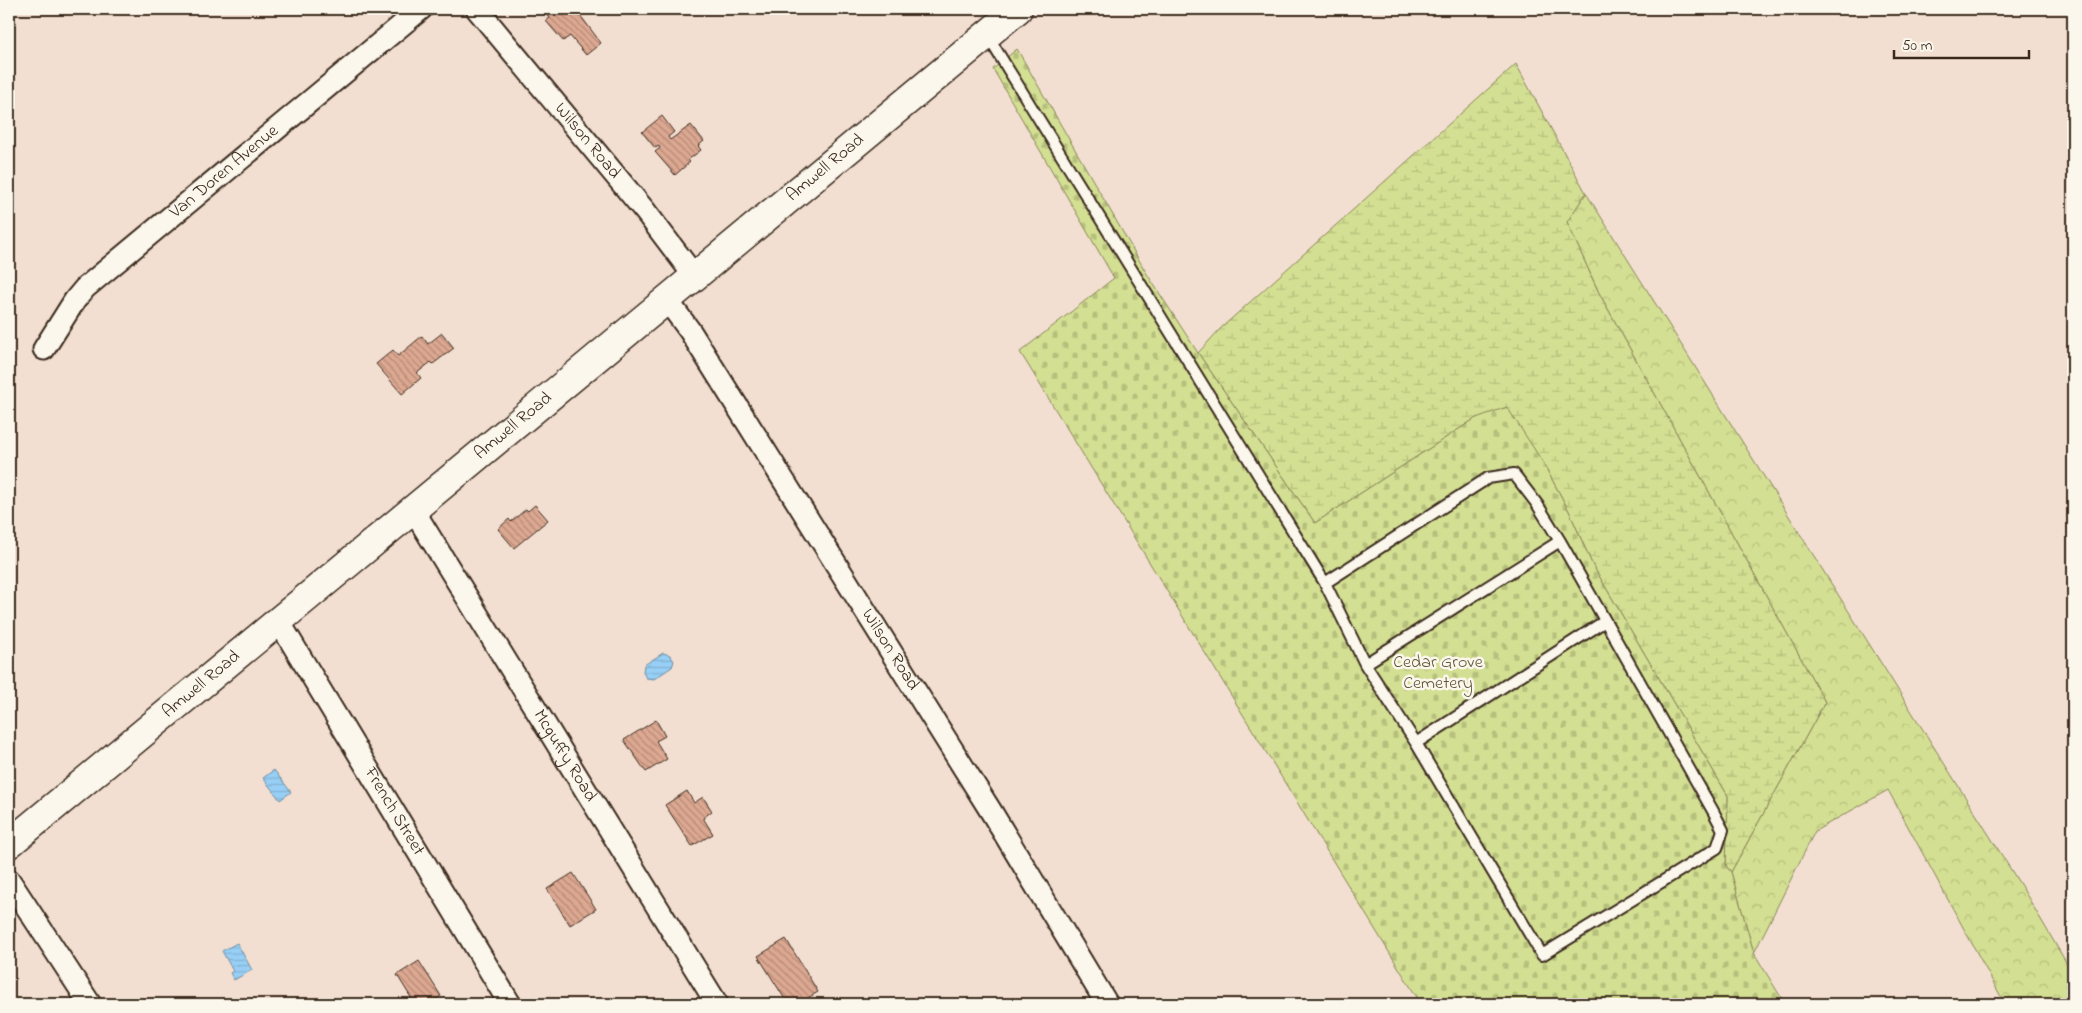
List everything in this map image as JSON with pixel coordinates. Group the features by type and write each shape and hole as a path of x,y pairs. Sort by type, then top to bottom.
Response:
{"main road":[{"name":"Amwell Road","path":"9,844 412,508 667,300 1018,9"}],"street":[{"name":"Van Doren Avenue","path":"44,349 75,300 85,288 421,9"},
{"name":"Wilson Road","path":"477,9 645,212 695,276"},
{"name":"Wilson Road","path":"667,300 695,339 992,813 1107,1004"},
{"name":"Mcguffy Road","path":"412,508 717,1004"},
{"name":"French Street","path":"278,620 510,1004"},
{"path":"9,880 90,1004"}],"lane":[{"path":"987,34 1325,583 1365,664 1416,743 1542,955 1717,848 1723,830 1714,811 1560,541 1537,504 1514,474 1488,478 1325,583"},
{"path":"1365,664 1560,541"},
{"path":"1416,743 1605,621"}],"green space":[{"name":"Cedar Grove Cemetery","path":"1017,49 1147,274 1198,353 1315,523 1476,418 1507,407 1542,461 1569,511 1592,564 1728,796 1726,866 1731,872 1754,953 1785,1004 1421,1004 1020,352 1114,278 993,69"},
{"path":"1516,64 1586,193 1567,222 1598,291 1825,702 1731,872 1726,866 1728,796 1592,564 1569,511 1542,461 1476,418 1315,523 1198,353 1221,328"},
{"path":"1586,193 2023,889 2073,974 2073,1004 2005,1004 1888,790 1815,831 1754,953 1731,872 1825,702 1598,291 1567,222"}],"water":[{"path":"663,653 670,655 674,661 672,667 654,679 646,678 643,672 644,665"},
{"path":"274,770 291,792 280,800 263,778"},
{"path":"237,943 252,970 234,980 230,973 233,971 222,951"}],"building":[{"path":"542,9 580,9 583,13 580,15 601,43 586,55 570,36 563,41 546,21 550,18"},
{"path":"662,116 674,132 668,137 670,140 691,125 704,141 698,146 701,150 688,160 690,162 675,175 655,152 660,148 659,146 655,148 642,132"},
{"path":"442,333 454,348 433,364 431,362 417,373 421,378 402,394 376,364 393,350 398,356 422,336 428,344"},
{"path":"535,505 548,520 514,548 498,529 509,519 511,522 526,509 528,511"},
{"path":"656,720 665,736 656,741 667,759 646,772 624,740"},
{"path":"687,791 694,803 703,797 712,811 703,818 713,834 692,846 665,805"},
{"path":"573,873 596,909 570,925 547,889"},
{"path":"786,939 818,992 798,1004 788,1004 758,956"},
{"path":"419,961 441,996 427,1004 415,1004 397,975"}]}
